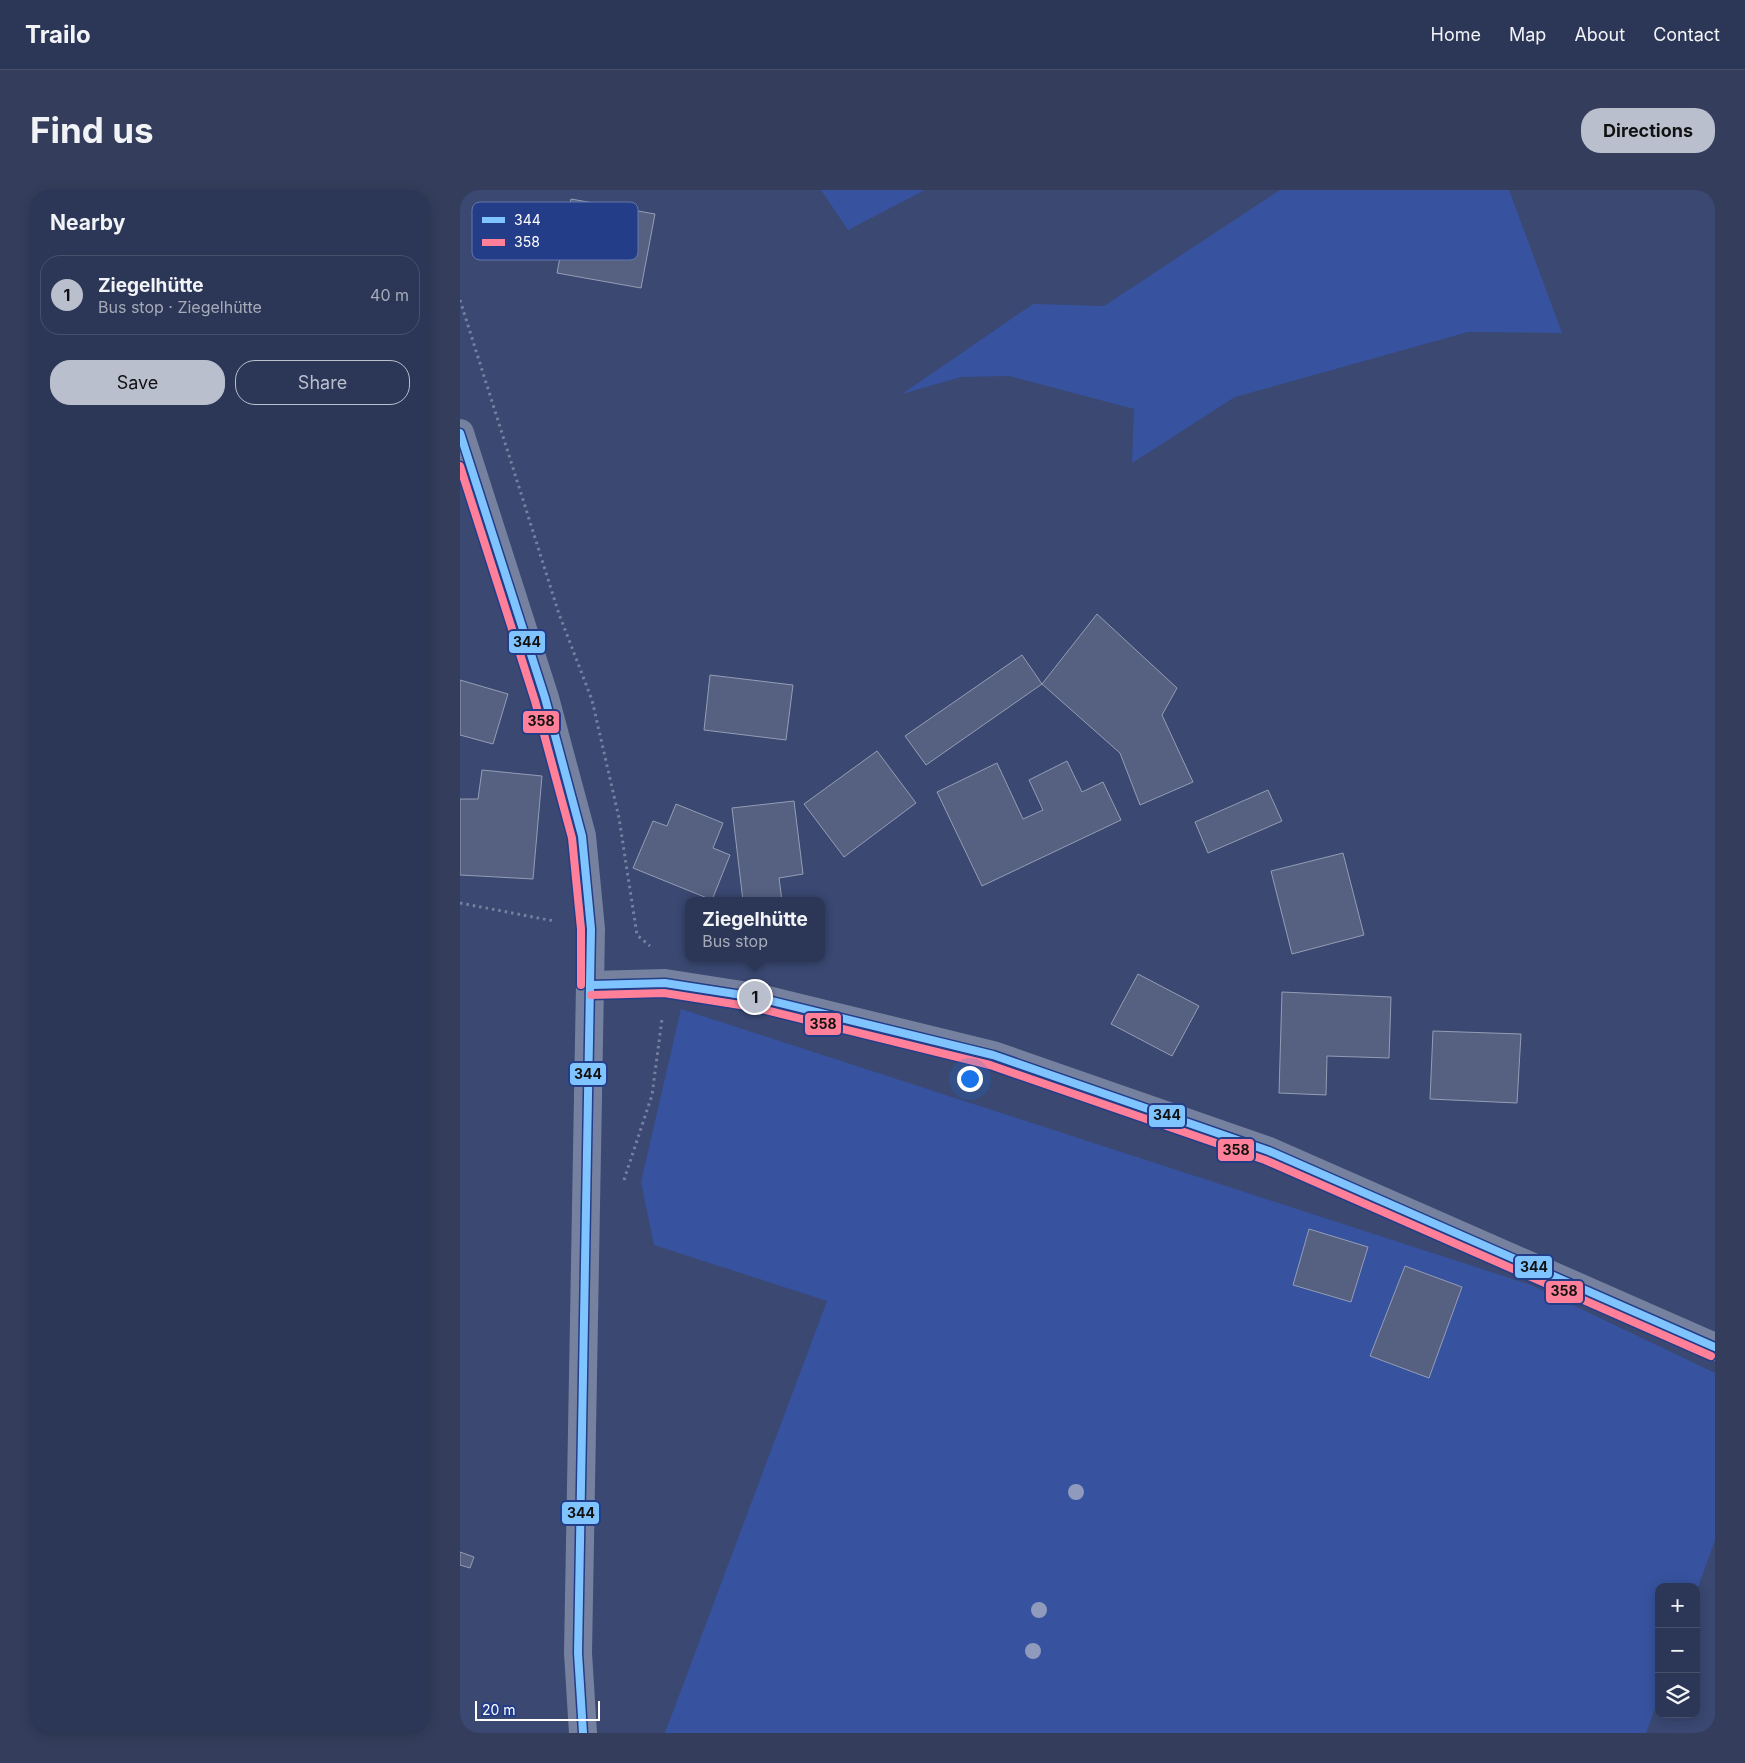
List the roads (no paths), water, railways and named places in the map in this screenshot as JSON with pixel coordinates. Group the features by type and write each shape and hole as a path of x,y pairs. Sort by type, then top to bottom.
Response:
{"street":[{"path":"460,433 545,698 582,836 591,929 578,1654 583,1733"},
{"path":"591,985 665,983 755,997 1002,1058 1269,1151 1715,1347"}],"place":[{"name":"Ziegelhütte","path":"755,997"}]}
